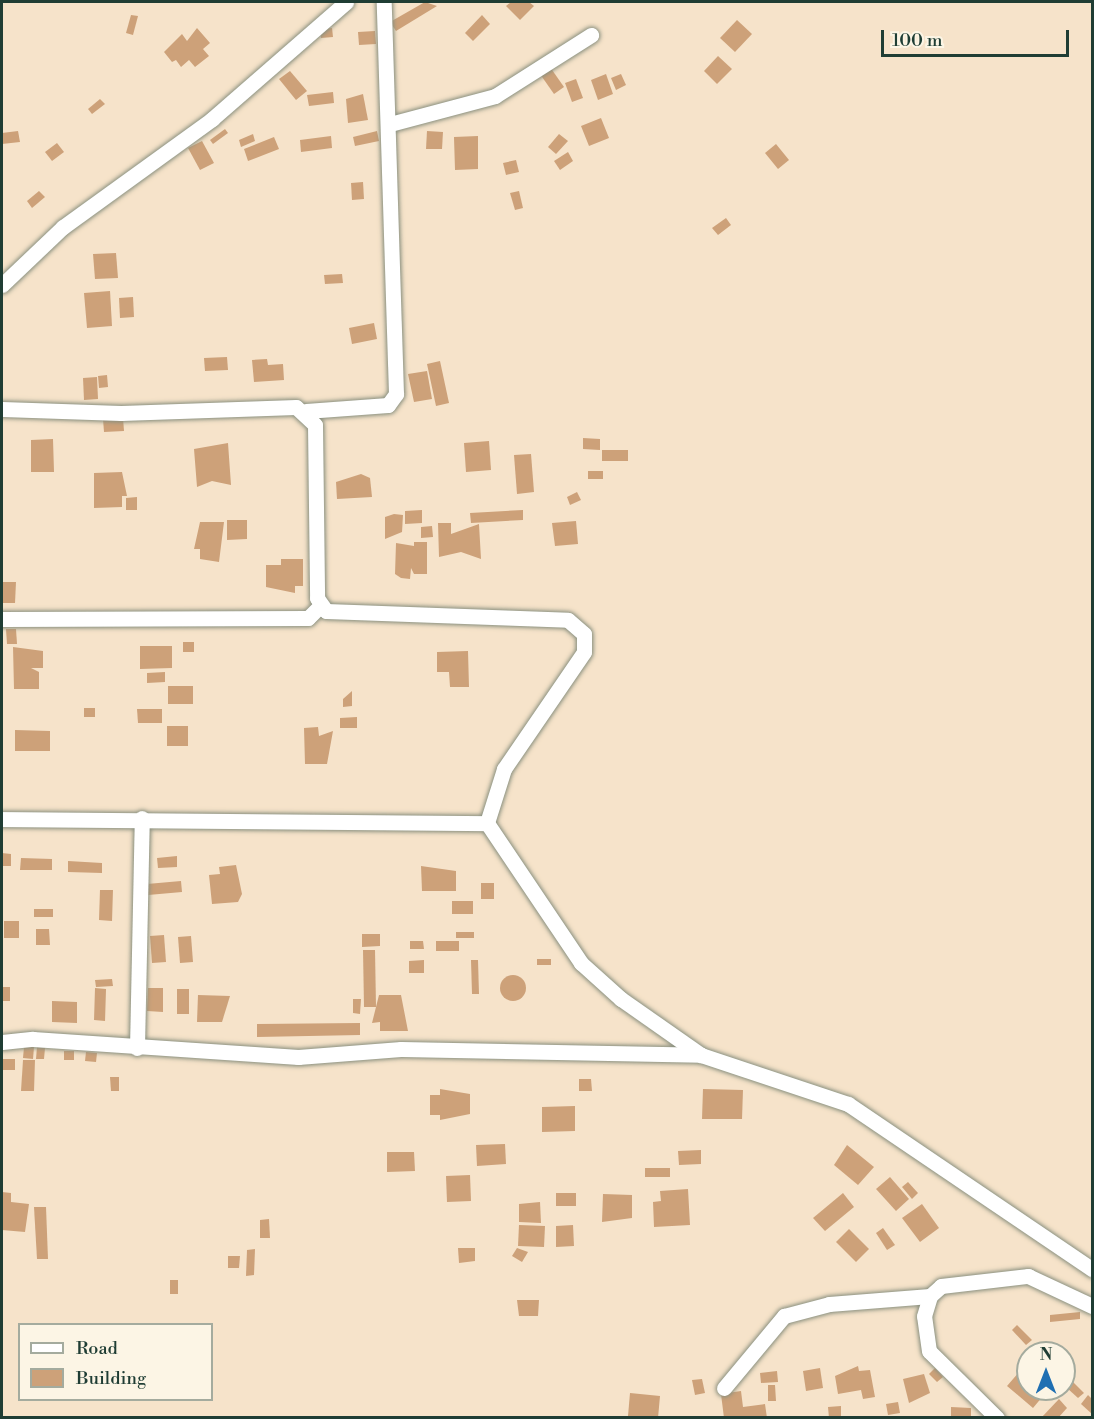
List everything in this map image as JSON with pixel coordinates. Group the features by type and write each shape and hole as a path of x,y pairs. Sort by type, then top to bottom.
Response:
{"street":[{"path":"2,285 63,227 212,119 346,2"},
{"path":"2,409 306,411 388,405 396,394 390,124 384,2"},
{"path":"390,124 495,96 591,35"},
{"path":"2,619 308,618 320,606 315,424 306,411"},
{"path":"320,606 326,611 568,620 584,634 584,652 504,769 487,823"},
{"path":"2,819 142,818 487,823"},
{"path":"137,1048 142,818"},
{"path":"487,823 581,963 621,999 701,1055 848,1104 1092,1269"},
{"path":"2,1042 33,1039 137,1048 298,1057 401,1049 701,1055"},
{"path":"997,1418 929,1351 924,1316 930,1296 941,1286 1028,1276 1092,1306"},
{"path":"724,1388 784,1316 829,1304 930,1296"}],"building":[{"path":"425,2 437,6 396,31 390,22"},
{"path":"511,2 529,2 534,6 520,20 506,6"},
{"path":"131,15 138,16 133,35 126,33"},
{"path":"482,15 490,24 473,41 465,33"},
{"path":"737,20 752,34 735,52 720,38"},
{"path":"197,28 210,43 203,49 209,56 195,67 189,60 181,67 176,60 172,62 164,52 182,34 187,41"},
{"path":"332,28 333,37 321,38 320,29"},
{"path":"375,31 376,44 359,45 358,32"},
{"path":"718,56 732,69 717,84 704,71"},
{"path":"550,67 564,87 554,94 540,74"},
{"path":"290,71 307,91 296,100 279,79"},
{"path":"606,74 613,94 598,100 591,80"},
{"path":"621,74 626,85 616,90 611,78"},
{"path":"576,79 583,98 572,102 565,83"},
{"path":"333,92 334,103 309,106 307,95"},
{"path":"363,94 368,120 348,123 346,99"},
{"path":"100,99 105,104 92,114 88,109"},
{"path":"601,118 609,138 589,146 581,126"},
{"path":"225,129 228,133 213,144 210,140"},
{"path":"18,131 20,142 2,144 2,133"},
{"path":"377,131 379,141 355,146 353,137"},
{"path":"427,131 443,132 442,149 426,149"},
{"path":"253,134 255,141 241,147 239,140"},
{"path":"559,134 568,141 556,154 548,147"},
{"path":"331,136 332,148 301,152 300,140"},
{"path":"478,136 478,169 455,170 454,137"},
{"path":"274,137 279,149 248,161 244,149"},
{"path":"202,141 214,163 200,170 188,148"},
{"path":"57,143 64,152 52,161 45,152"},
{"path":"776,144 789,160 778,169 765,153"},
{"path":"568,152 573,161 560,170 554,161"},
{"path":"516,160 519,172 506,175 503,163"},
{"path":"363,182 364,199 352,200 351,183"},
{"path":"39,191 45,197 32,208 27,201"},
{"path":"519,191 523,208 515,210 510,193"},
{"path":"726,218 731,225 718,235 712,228"},
{"path":"116,253 118,278 95,279 93,254"},
{"path":"342,274 343,283 325,284 324,275"},
{"path":"110,291 112,326 87,328 84,293"},
{"path":"133,297 134,317 120,318 119,298"},
{"path":"374,323 377,339 352,344 349,328"},
{"path":"227,357 228,370 205,371 204,358"},
{"path":"267,359 268,365 283,364 284,380 254,382 252,360"},
{"path":"440,361 449,403 436,406 427,364"},
{"path":"427,371 432,399 414,402 408,374"},
{"path":"107,375 108,387 99,388 98,376"},
{"path":"97,377 98,399 84,400 83,378"},
{"path":"123,418 124,431 104,432 103,419"},
{"path":"583,438 600,439 600,450 583,449"},
{"path":"53,439 54,472 31,472 31,440"},
{"path":"489,441 491,470 466,472 464,443"},
{"path":"228,443 231,485 212,481 197,487 194,449"},
{"path":"602,450 628,450 628,461 602,461"},
{"path":"531,454 534,492 517,494 514,455"},
{"path":"588,471 603,471 603,479 588,479"},
{"path":"122,472 127,496 122,496 122,507 94,508 94,473"},
{"path":"361,474 370,478 372,497 337,499 336,482"},
{"path":"577,492 581,500 570,505 567,497"},
{"path":"137,497 137,510 126,510 126,498"},
{"path":"422,510 422,523 405,524 405,511"},
{"path":"523,510 523,520 471,523 470,513"},
{"path":"394,514 403,515 402,532 385,539 385,517"},
{"path":"227,520 247,520 247,539 227,540"},
{"path":"576,521 578,544 555,546 552,523"},
{"path":"200,522 224,522 219,562 200,559 200,549 194,549"},
{"path":"438,523 451,523 451,534 479,524 481,559 461,552 439,557"},
{"path":"432,526 433,537 421,538 421,527"},
{"path":"414,542 427,542 427,574 414,574 411,568 410,579 401,578 395,574 396,543 414,546"},
{"path":"281,559 303,559 303,586 295,586 295,593 266,587 266,565 281,565"},
{"path":"2,582 16,582 15,603 2,603"},
{"path":"6,629 16,629 17,644 7,644"},
{"path":"183,642 194,642 194,652 183,652"},
{"path":"140,646 172,646 172,668 140,669"},
{"path":"13,647 43,651 43,668 31,668 39,672 39,689 14,689"},
{"path":"468,651 469,687 450,687 449,672 437,672 437,652"},
{"path":"165,672 165,682 147,683 147,673"},
{"path":"168,686 193,686 193,704 168,704"},
{"path":"352,691 352,706 343,707 343,699"},
{"path":"84,708 95,708 95,717 84,717"},
{"path":"137,709 162,709 162,723 138,723"},
{"path":"357,717 357,728 340,728 340,718"},
{"path":"167,726 188,726 188,746 167,746"},
{"path":"318,727 319,736 333,731 327,764 305,764 304,728"},
{"path":"15,730 50,731 50,751 15,751"},
{"path":"2,853 11,854 11,866 2,866"},
{"path":"177,856 177,867 158,868 157,858"},
{"path":"21,858 52,859 52,870 20,870"},
{"path":"68,861 102,863 102,873 68,872"},
{"path":"236,865 242,894 238,902 212,904 209,875 220,874 219,867"},
{"path":"421,866 456,871 456,891 422,891"},
{"path":"181,881 182,892 148,895 147,884"},
{"path":"481,883 494,883 494,899 481,899"},
{"path":"100,890 113,890 112,921 99,920"},
{"path":"452,901 473,901 473,914 452,914"},
{"path":"34,909 53,909 53,917 34,917"},
{"path":"4,921 19,921 19,938 4,938"},
{"path":"36,929 49,929 50,945 36,945"},
{"path":"456,932 474,932 474,938 456,938"},
{"path":"362,934 380,934 380,946 362,947"},
{"path":"164,935 166,962 152,963 150,936"},
{"path":"191,936 193,962 180,963 178,937"},
{"path":"410,941 423,941 424,949 410,949"},
{"path":"436,941 459,941 459,951 436,951"},
{"path":"363,950 375,950 376,1007 364,1007"},
{"path":"537,959 551,959 551,965 537,965"},
{"path":"424,960 424,973 409,973 409,961"},
{"path":"471,960 478,960 479,994 472,994"},
{"path":"513,975 522,979 526,988 522,997 513,1001 504,997 500,988 504,979"},
{"path":"112,979 113,986 96,987 95,980"},
{"path":"2,987 10,987 10,1001 2,1001"},
{"path":"95,988 106,989 105,1021 94,1020"},
{"path":"148,988 163,988 163,1012 147,1011"},
{"path":"177,989 189,989 189,1014 177,1014"},
{"path":"198,995 230,996 222,1022 197,1022"},
{"path":"379,995 401,995 408,1031 380,1031 380,1022 372,1023"},
{"path":"353,999 361,999 360,1014 353,1013"},
{"path":"52,1001 77,1002 77,1023 52,1022"},
{"path":"360,1023 360,1035 257,1037 257,1024"},
{"path":"24,1047 34,1047 33,1059 23,1058"},
{"path":"37,1047 45,1048 44,1059 36,1059"},
{"path":"64,1051 74,1051 74,1060 64,1060"},
{"path":"86,1052 97,1053 96,1062 85,1061"},
{"path":"2,1059 15,1059 15,1070 2,1070"},
{"path":"23,1060 35,1060 34,1091 21,1091"},
{"path":"110,1077 119,1077 119,1091 111,1091"},
{"path":"579,1079 591,1079 592,1091 579,1091"},
{"path":"440,1089 470,1094 470,1114 440,1120 440,1115 430,1115 430,1095 440,1095"},
{"path":"703,1089 743,1090 742,1119 702,1119"},
{"path":"575,1106 575,1131 542,1132 542,1107"},
{"path":"505,1144 506,1164 477,1166 476,1145"},
{"path":"847,1145 874,1167 858,1185 834,1165"},
{"path":"701,1150 701,1164 679,1165 678,1151"},
{"path":"387,1152 414,1152 415,1171 387,1172"},
{"path":"645,1168 670,1168 670,1177 645,1177"},
{"path":"470,1175 471,1201 447,1202 446,1176"},
{"path":"890,1177 909,1199 896,1211 876,1189"},
{"path":"908,1182 918,1193 912,1199 902,1187"},
{"path":"688,1189 690,1225 654,1227 653,1202 661,1201 660,1191"},
{"path":"2,1192 11,1193 11,1202 29,1204 25,1232 2,1230"},
{"path":"556,1193 576,1193 576,1206 556,1206"},
{"path":"843,1193 854,1207 825,1231 813,1218"},
{"path":"603,1194 632,1195 632,1218 602,1222"},
{"path":"540,1202 541,1223 519,1222 519,1204"},
{"path":"922,1204 939,1228 920,1242 902,1218"},
{"path":"34,1207 46,1207 48,1259 37,1259"},
{"path":"269,1219 270,1238 260,1238 260,1220"},
{"path":"519,1225 545,1226 544,1247 518,1246"},
{"path":"573,1225 574,1246 556,1247 556,1226"},
{"path":"883,1228 895,1245 887,1250 876,1233"},
{"path":"849,1229 869,1249 856,1262 836,1242"},
{"path":"458,1248 475,1248 475,1261 459,1263"},
{"path":"517,1248 528,1252 522,1262 512,1256"},
{"path":"255,1249 254,1275 246,1276 247,1250"},
{"path":"228,1256 240,1256 239,1268 228,1268"},
{"path":"170,1280 178,1280 178,1294 170,1294"},
{"path":"517,1300 539,1300 538,1316 519,1316"},
{"path":"1080,1312 1080,1319 1050,1322 1050,1315"},
{"path":"1017,1325 1032,1340 1022,1341 1012,1330"},
{"path":"858,1366 859,1371 870,1370 875,1397 863,1399 861,1390 838,1394 835,1376"},
{"path":"820,1368 823,1388 806,1391 803,1371"},
{"path":"935,1368 943,1377 937,1382 929,1374"},
{"path":"777,1371 778,1382 761,1383 760,1373"},
{"path":"924,1374 930,1393 909,1403 903,1379"},
{"path":"1016,1376 1016,1394 1007,1386"},
{"path":"702,1379 705,1393 695,1395 692,1380"},
{"path":"768,1385 775,1385 776,1401 768,1401"},
{"path":"1076,1385 1084,1393 1078,1398 1076,1396"},
{"path":"741,1391 743,1407 765,1404 767,1418 724,1418 721,1394"},
{"path":"630,1393 660,1396 658,1418 628,1416"},
{"path":"1088,1395 1092,1399 1092,1414 1081,1404"},
{"path":"1025,1401 1039,1401 1033,1408"},
{"path":"1057,1401 1061,1401 1067,1408 1058,1418 1041,1418"},
{"path":"898,1402 900,1413 888,1415 886,1404"},
{"path":"841,1406 841,1418 829,1418 828,1407"},
{"path":"951,1407 971,1408 971,1416 951,1416"}]}
